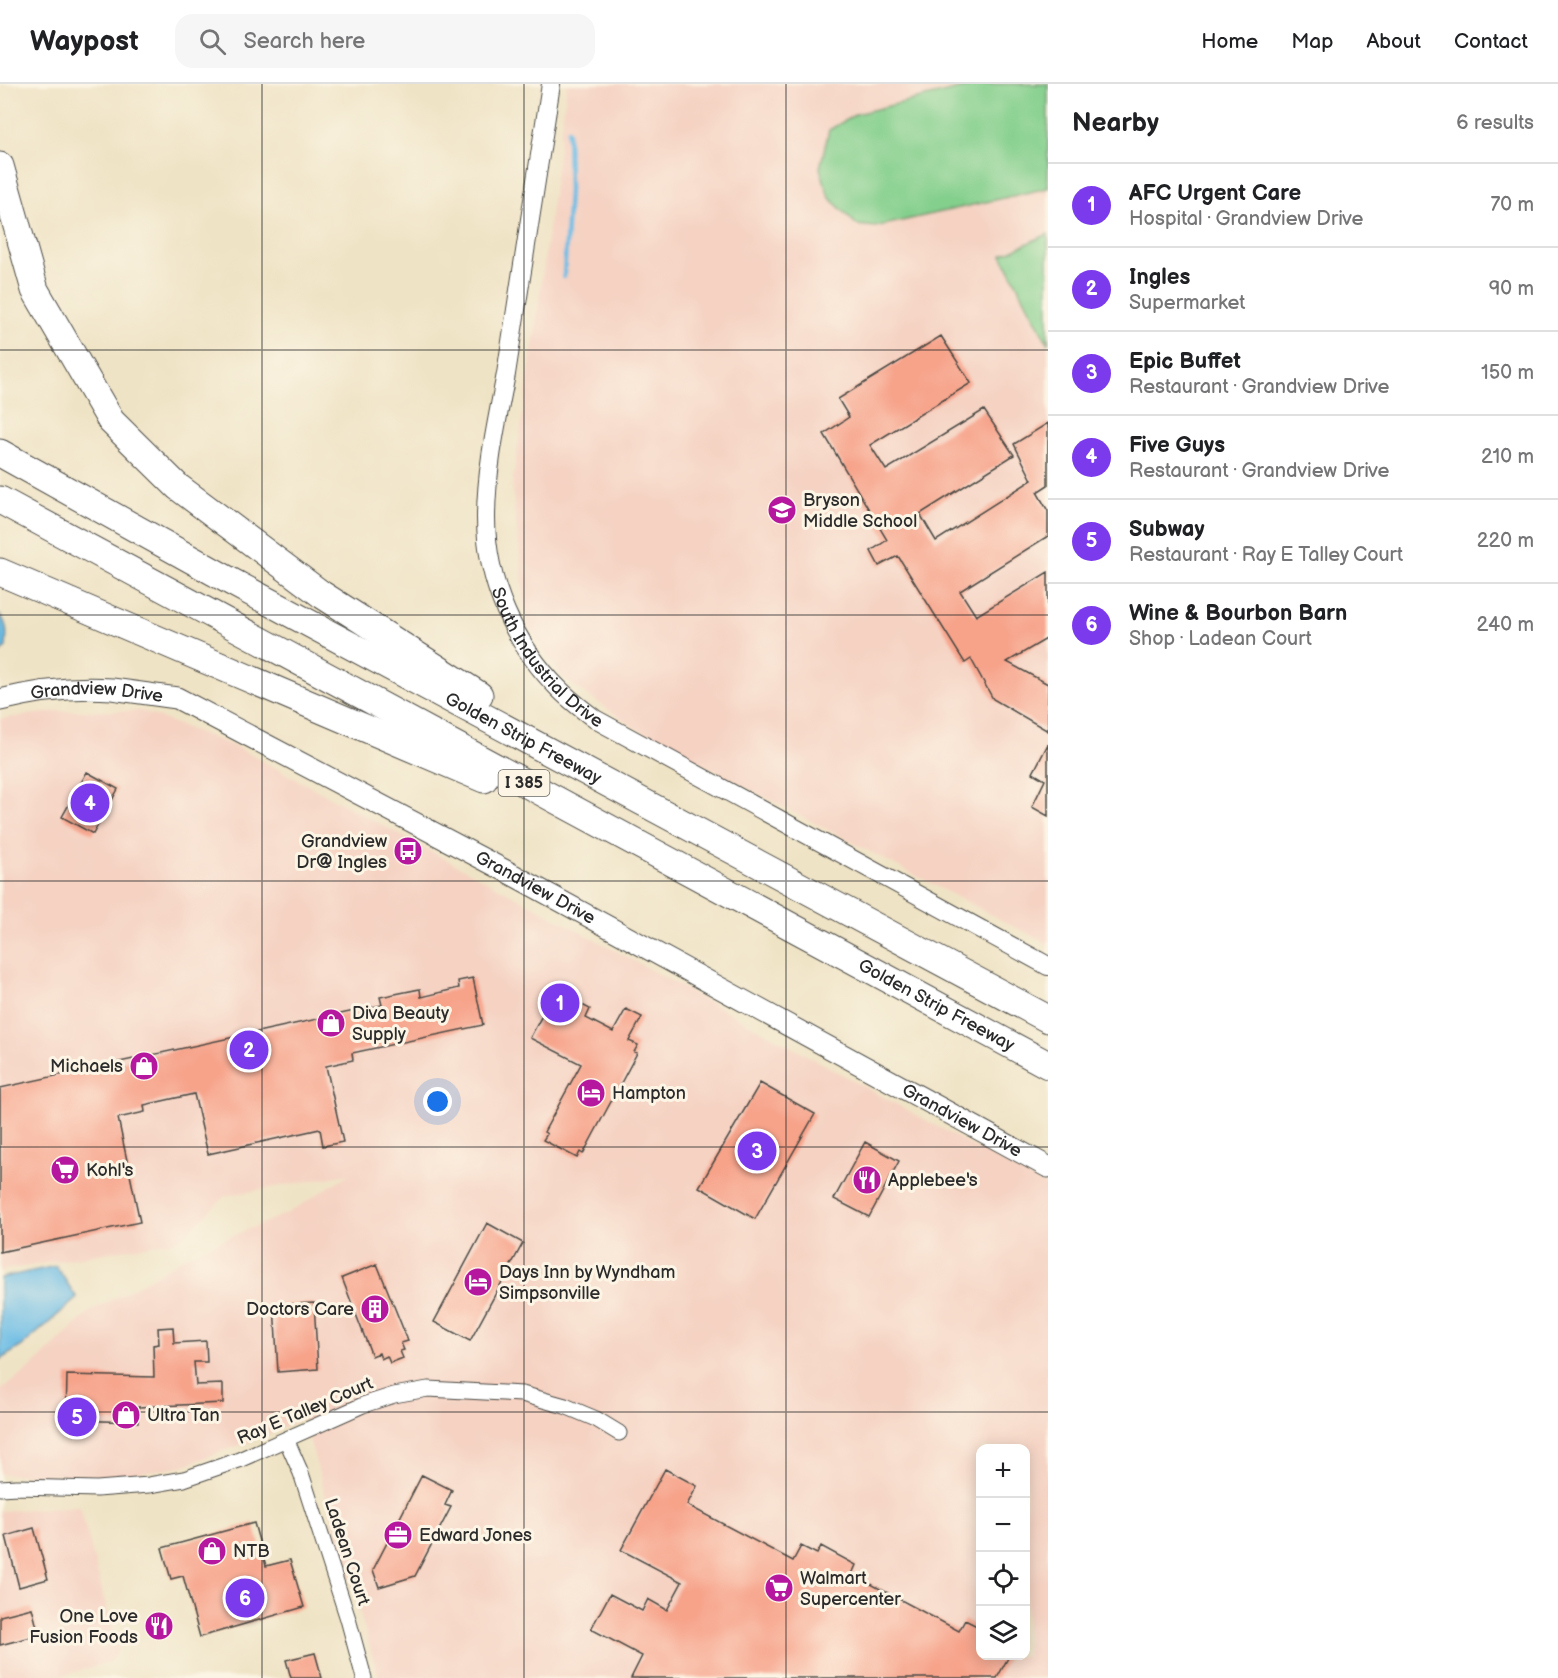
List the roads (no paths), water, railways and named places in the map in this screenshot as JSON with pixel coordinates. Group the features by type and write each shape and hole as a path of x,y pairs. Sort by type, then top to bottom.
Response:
{"highway":[{"path":"0,166 35,290 111,421 178,487 321,594 662,812"},
{"name":"Golden Strip Freeway","path":"0,453 232,582 1048,1019"},
{"name":"Golden Strip Freeway","path":"0,500 1048,1065"},
{"path":"0,572 639,845"}],"main road":[{"name":"Grandview Drive","path":"0,700 31,692 71,688 111,689 177,698 514,875 1048,1167"}],"street":[{"name":"South Industrial Drive","path":"551,84 488,482 486,520 492,567 502,603 520,640 560,690 595,719 1048,966"},
{"name":"Ray E Talley Court","path":"0,1488 97,1489 149,1485 184,1479 211,1471 363,1404 428,1389 522,1394 565,1406 596,1419 619,1433"},
{"name":"Ladean Court","path":"286,1439 301,1473 348,1619 364,1678"}],"water":[{"path":"0,615 6,626 7,634 6,647 0,653"},
{"path":"56,1266 77,1298 22,1346 0,1360 0,1278"}],"waterway":[{"path":"564,277 569,190 568,130"}],"place":[{"name":"Bryson Middle School","path":"782,510"},
{"name":"Five Guys","path":"90,803"},
{"name":"Grandview Dr@ Ingles","path":"408,851"},
{"name":"AFC Urgent Care","path":"560,1003"},
{"name":"Diva Beauty Supply","path":"331,1023"},
{"name":"Ingles","path":"249,1050"},
{"name":"Michaels","path":"144,1066"},
{"name":"Hampton","path":"591,1093"},
{"name":"Epic Buffet","path":"757,1151"},
{"name":"Kohl's","path":"65,1170"},
{"name":"Applebee's","path":"867,1180"},
{"name":"Days Inn by Wyndham Simpsonville","path":"478,1282"},
{"name":"Doctors Care","path":"375,1309"},
{"name":"Ultra Tan","path":"126,1415"},
{"name":"Subway","path":"77,1417"},
{"name":"Edward Jones","path":"398,1535"},
{"name":"NTB","path":"212,1551"},
{"name":"Walmart Supercenter","path":"779,1588"},
{"name":"Wine & Bourbon Barn","path":"245,1598"},
{"name":"One Love Fusion Foods","path":"159,1626"}]}
